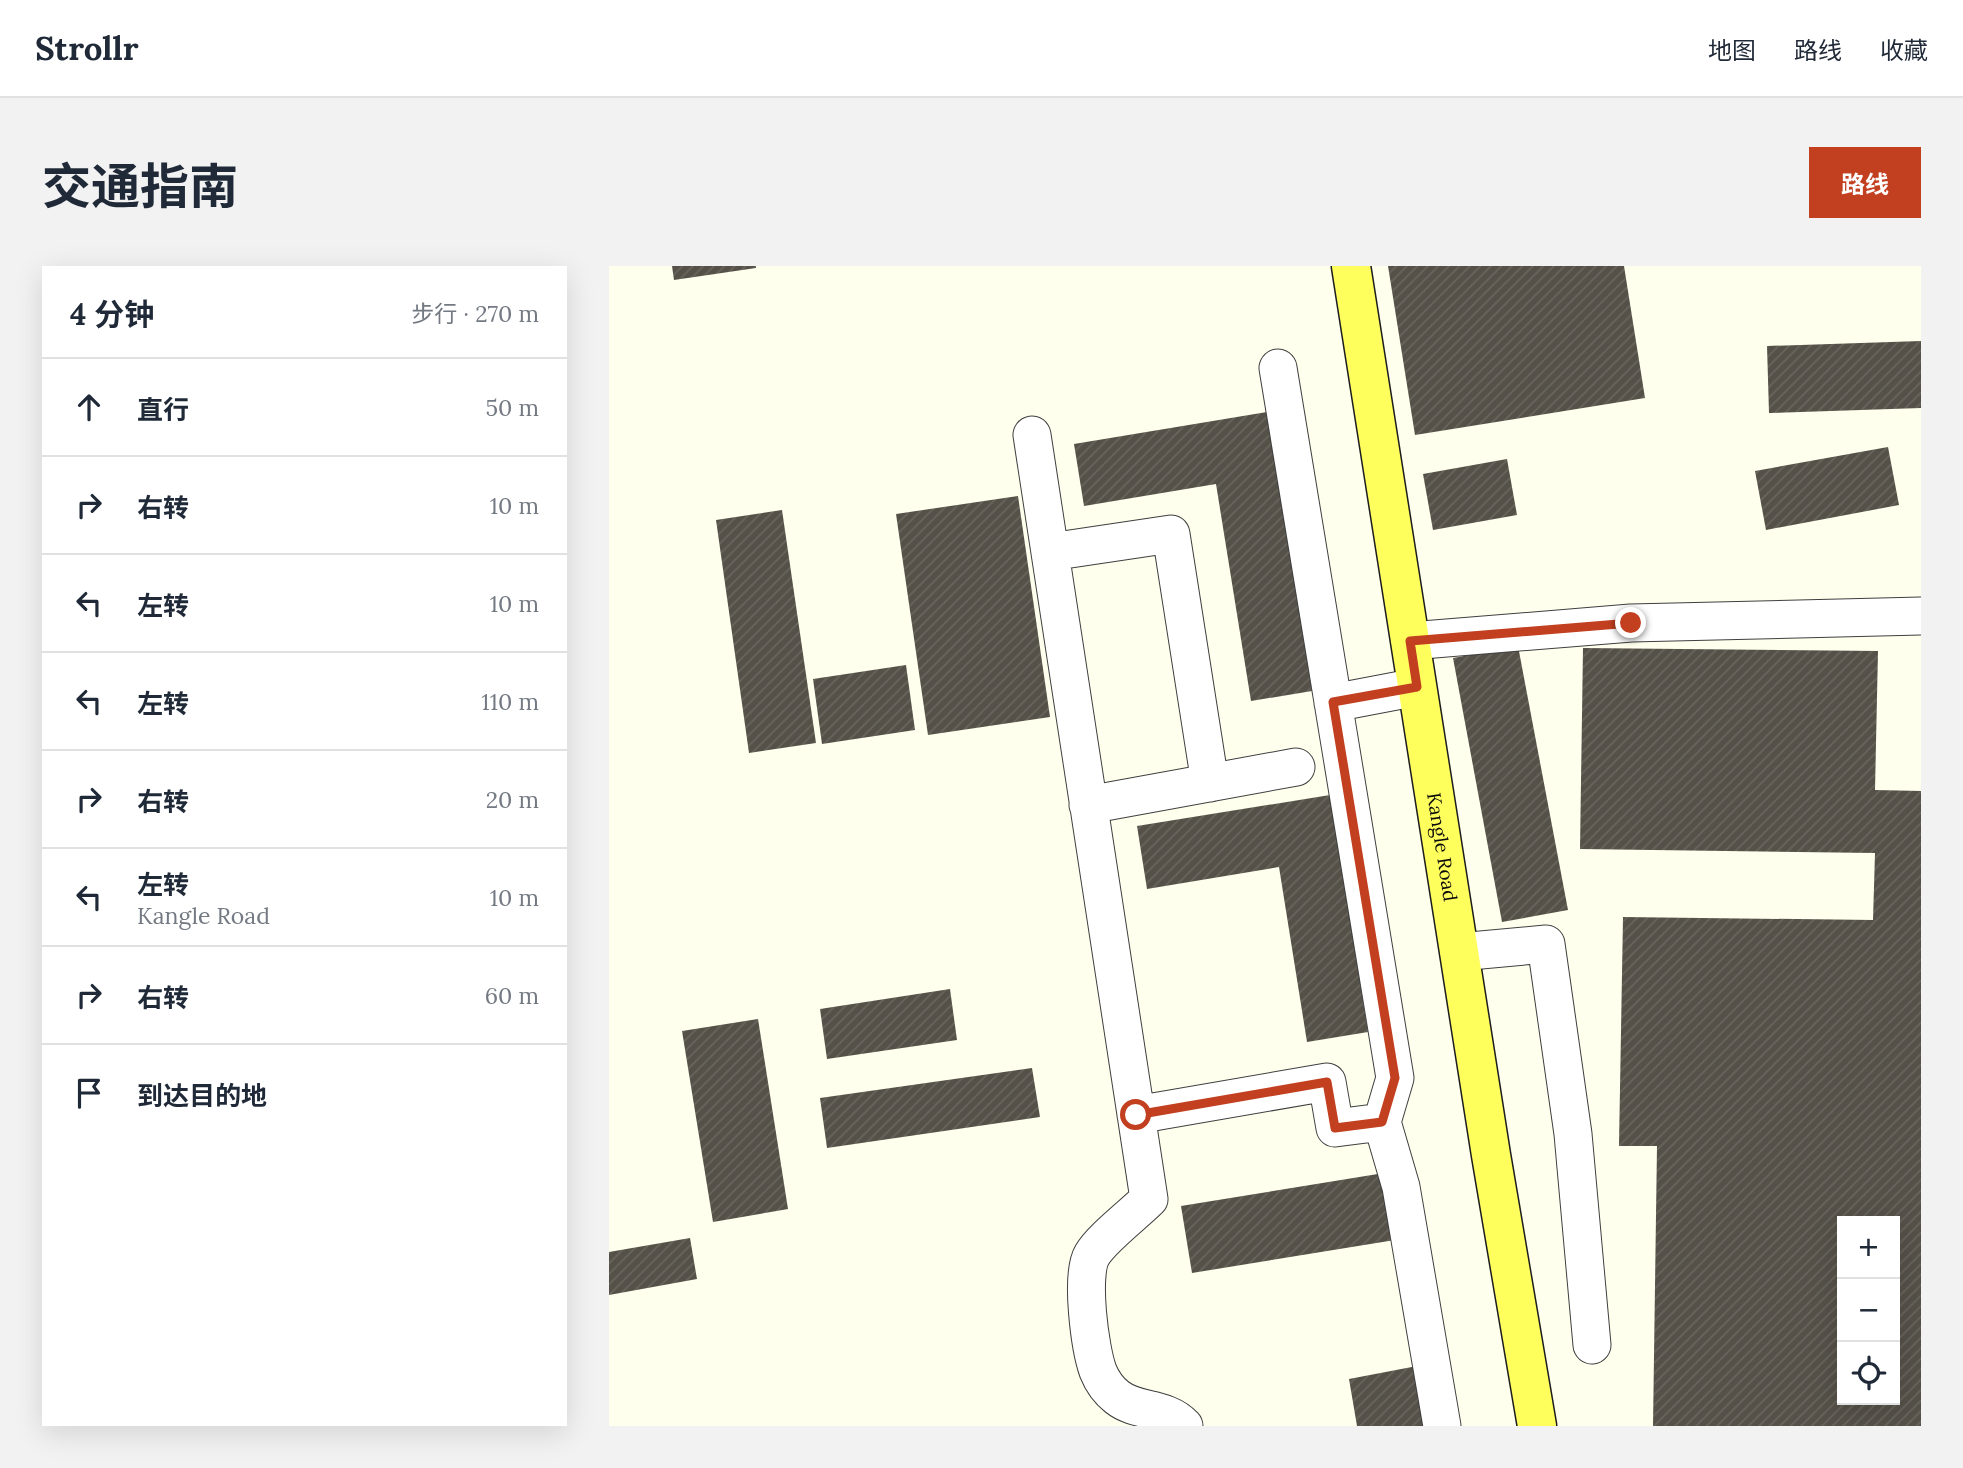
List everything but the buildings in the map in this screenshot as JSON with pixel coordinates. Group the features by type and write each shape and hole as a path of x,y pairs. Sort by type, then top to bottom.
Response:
{"main road":[{"name":"Kangle Road","path":"1351,266 1537,1426"}],"street":[{"path":"1278,368 1395,1078 1382,1122 1401,1187 1442,1426"},
{"path":"1032,435 1149,1199 1118,1230 1102,1241 1091,1257 1085,1275 1097,1370 1105,1385 1118,1398 1133,1406 1165,1412 1184,1426"},
{"path":"1050,552 1171,534 1210,783"},
{"path":"1410,641 1631,623 1921,617"},
{"path":"1333,702 1417,687"},
{"path":"1089,805 1296,767"},
{"path":"1459,952 1546,944 1573,1134 1592,1345"},
{"path":"1136,1115 1327,1082 1335,1128 1382,1122"}],"route":[{"path":"1136,1115 1327,1082 1335,1128 1382,1122 1395,1078 1333,702 1417,687 1410,641 1631,623"}]}
